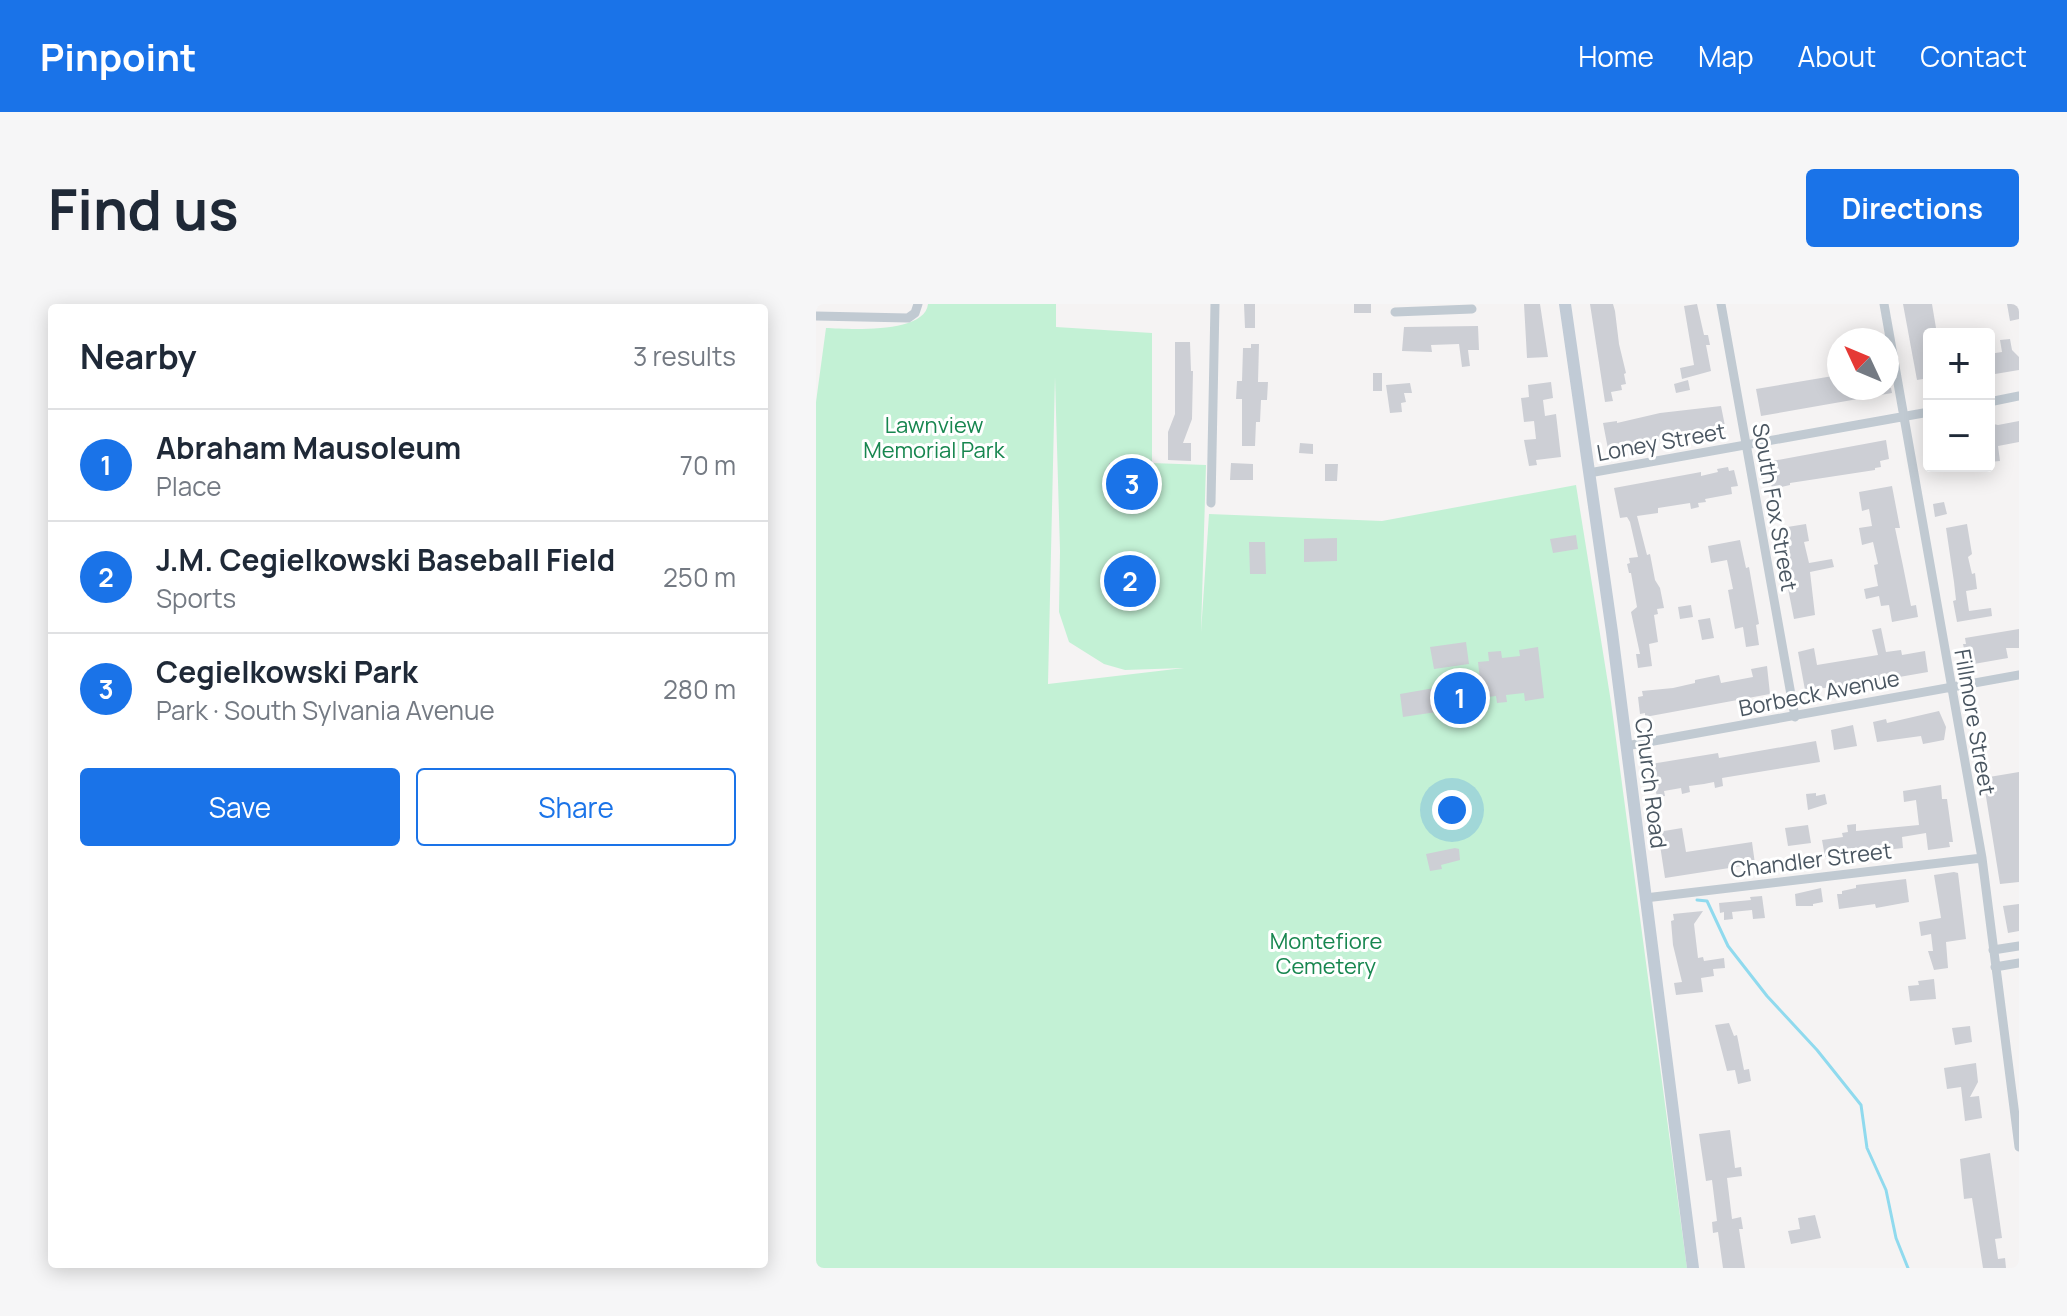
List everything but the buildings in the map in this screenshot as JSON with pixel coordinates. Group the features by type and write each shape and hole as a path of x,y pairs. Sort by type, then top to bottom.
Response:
{"street":[{"path":"816,316 908,318 915,313 918,304"},
{"path":"1211,503 1215,304"},
{"name":"Church Road","path":"1565,304 1693,1268"},
{"name":"South Fox Street","path":"1721,304 1795,717"},
{"name":"Fillmore Street","path":"1884,304 1982,858 2019,1147"},
{"path":"1395,312 1432,307 1472,309"},
{"path":"1995,401 2019,396"},
{"name":"Loney Street","path":"1589,473 1923,413"},
{"name":"Borbeck Avenue","path":"1626,746 2019,675"},
{"name":"Chandler Street","path":"1645,898 1982,858"},
{"path":"1993,950 2019,946"},
{"path":"1995,967 2019,963"}],"green space":[{"name":"Montefiore Cemetery","path":"928,304 1056,304 1056,327 1152,333 1152,463 1206,465 1201,632 1209,514 1382,521 1576,485 1611,702 1687,1268 816,1268 816,402 826,328 884,328 914,321 924,314","holes":["1055,377 1059,612 1069,642 1104,664 1125,670 1184,668 1048,684"]}],"waterway":[{"path":"1697,900 1707,901 1728,946 1861,1105 1867,1148 1886,1190 1896,1238 1908,1268"}],"place":[{"name":"Cegielkowski Park","path":"1132,484"},
{"name":"J.M. Cegielkowski Baseball Field","path":"1130,581"},
{"name":"Abraham Mausoleum","path":"1460,698"}],"park label":[{"name":"Lawnview Memorial Park","path":"934,438"}]}
